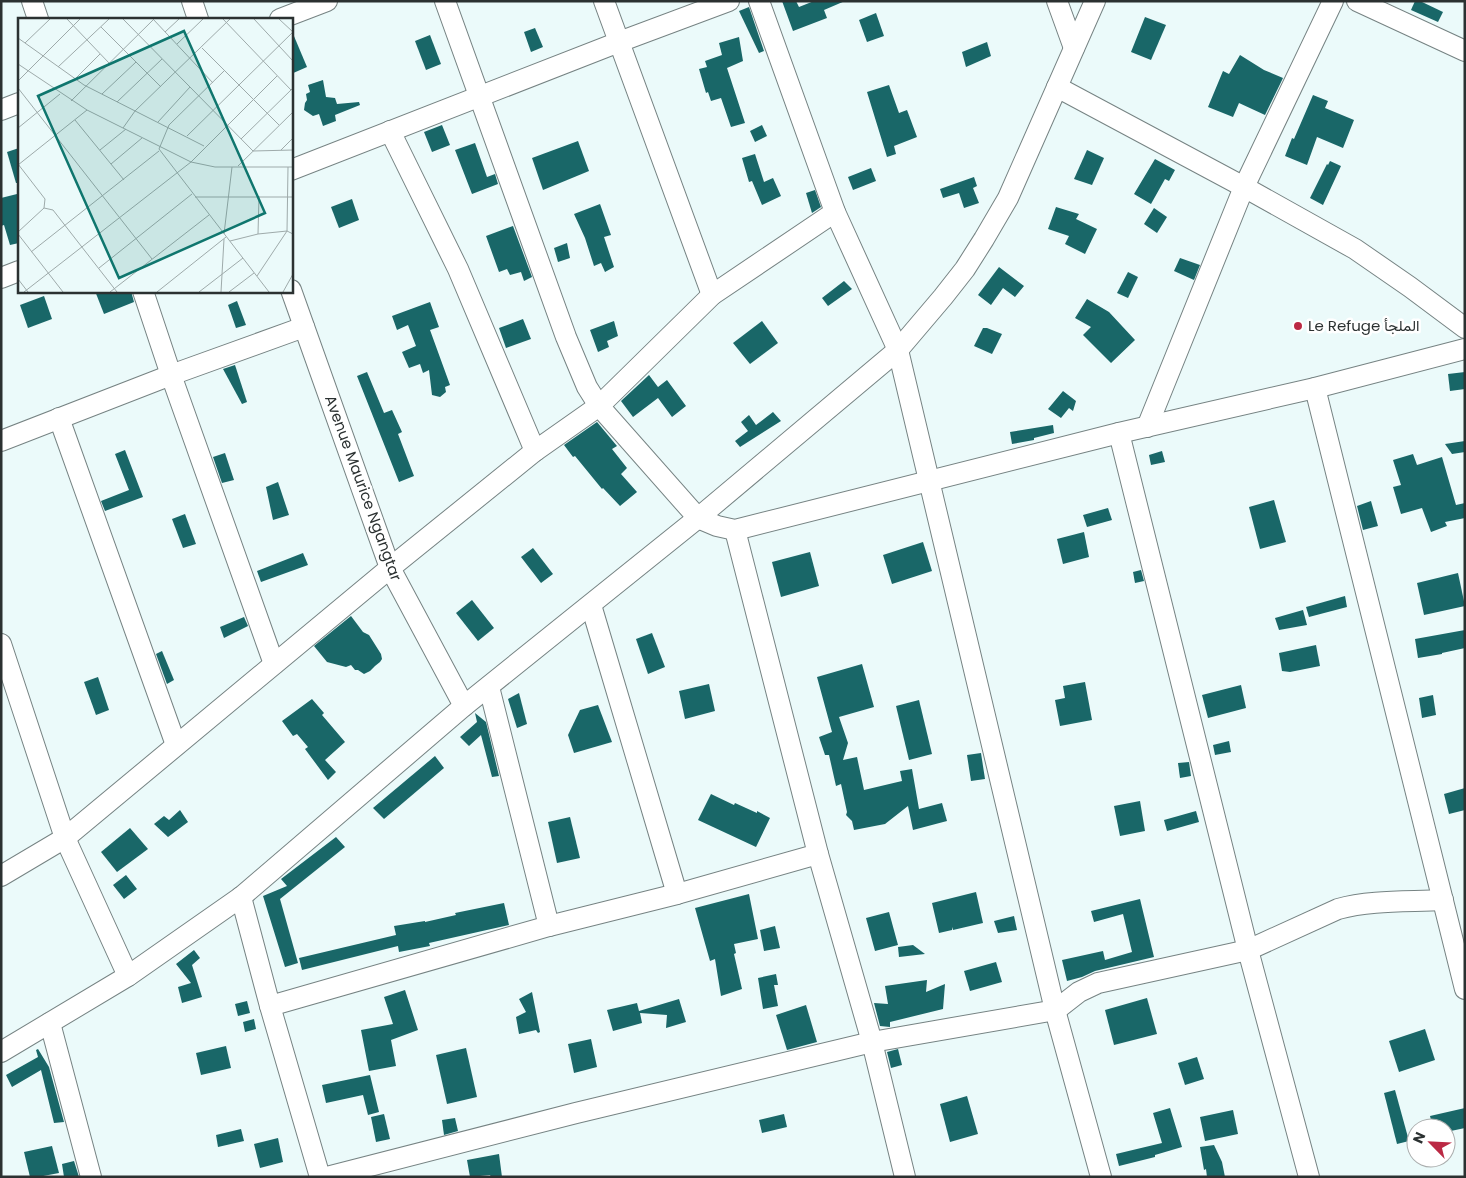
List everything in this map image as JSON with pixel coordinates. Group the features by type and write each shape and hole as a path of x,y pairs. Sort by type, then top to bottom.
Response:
{"street":[{"path":"32,1 38,18"},
{"path":"192,1 198,18"},
{"path":"283,18 327,1"},
{"path":"445,1 566,337 587,387 599,406 698,518 717,526 734,530 1119,433 1315,388 1465,348"},
{"path":"604,1 712,295"},
{"path":"292,170 729,1"},
{"path":"759,1 835,212 898,350 1055,1010 1102,1177"},
{"path":"1057,1 1074,48"},
{"path":"1,1052 128,976 241,897 464,706 698,518 898,350 965,269 1008,198 1095,1"},
{"path":"1147,427 1244,187 1333,1"},
{"path":"1357,1 1465,52"},
{"path":"1057,87 1355,249 1465,328"},
{"path":"1,110 18,103"},
{"path":"390,131 458,269 535,451"},
{"path":"1,876 65,838 390,568 535,451 599,406 712,295 835,212"},
{"path":"1,278 18,272"},
{"path":"143,292 274,664"},
{"name":"Avenue Maurice Ngangtar","path":"292,292 390,568 464,706"},
{"path":"1,441 304,326"},
{"path":"1315,388 1465,989"},
{"path":"59,418 176,745"},
{"path":"1119,433 1248,950 1309,1177"},
{"path":"734,530 818,854 872,1042 904,1177"},
{"path":"591,605 678,894"},
{"path":"1,644 65,838 128,976"},
{"path":"489,687 549,926"},
{"path":"270,1006 549,926 678,894 818,854"},
{"path":"241,897 270,1006 320,1177"},
{"path":"327,1177 576,1113 872,1042 1055,1010 1079,992 1098,983 1248,950 1348,906 1443,900"},
{"path":"50,1023 92,1177"}],"building":[{"path":"782,1 796,1 799,7 814,1 845,1 824,10 827,18 793,31"},
{"path":"1415,1 1420,1 1443,12 1438,22 1411,10"},
{"path":"749,7 764,51 759,53 739,11"},
{"path":"876,13 884,36 867,42 859,20"},
{"path":"1145,17 1166,25 1151,60 1131,52"},
{"path":"535,28 543,47 531,52 524,32"},
{"path":"292,31 307,67 292,74"},
{"path":"430,35 441,64 426,70 415,41"},
{"path":"739,37 743,61 727,68 745,123 731,127 721,98 711,101 708,92 706,93 699,69 707,67 705,61 722,55 719,43"},
{"path":"987,42 991,56 966,67 962,52"},
{"path":"1240,55 1264,70 1283,78 1265,115 1239,103 1233,117 1208,107 1223,71 1229,74"},
{"path":"323,80 326,97 335,98 337,104 359,102 360,105 335,115 336,121 323,126 319,114 313,116 304,110 307,100 306,94 310,92 308,85"},
{"path":"889,85 899,113 907,110 917,137 894,146 896,154 887,157 867,92"},
{"path":"1313,95 1328,101 1325,108 1354,120 1343,148 1317,137 1307,165 1285,156"},
{"path":"442,125 450,145 432,152 424,132"},
{"path":"762,125 767,136 755,142 750,131"},
{"path":"578,141 589,171 543,190 532,158"},
{"path":"475,143 487,177 495,174 498,184 472,194 455,150"},
{"path":"18,148 18,183 16,183 7,152"},
{"path":"1087,150 1104,158 1092,185 1074,179"},
{"path":"755,154 764,182 773,178 781,196 762,205 752,181 749,182 742,158"},
{"path":"1155,159 1175,170 1169,181 1165,179 1151,204 1134,194"},
{"path":"1330,161 1341,166 1323,205 1310,198"},
{"path":"871,168 876,181 853,190 848,177"},
{"path":"974,177 977,186 973,188 979,203 964,208 959,193 943,198 940,189"},
{"path":"815,190 821,207 812,213 806,193"},
{"path":"17,194 18,243 10,245 4,225 1,226 1,198"},
{"path":"352,199 359,220 339,228 331,207"},
{"path":"600,204 611,235 604,237 614,267 605,272 601,263 594,266 585,238 574,214"},
{"path":"1056,207 1079,214 1076,219 1097,229 1085,254 1065,244 1069,236 1048,229"},
{"path":"1154,208 1167,217 1157,233 1144,224"},
{"path":"513,226 532,277 524,281 521,272 510,275 507,269 499,272 486,236"},
{"path":"567,243 570,258 558,262 554,248"},
{"path":"1180,258 1200,265 1194,280 1174,271"},
{"path":"999,267 1024,286 1015,297 1003,288 991,305 978,295"},
{"path":"1128,272 1138,277 1128,298 1117,293"},
{"path":"844,281 852,289 828,306 822,298"},
{"path":"95,292 131,292 134,302 104,314"},
{"path":"44,296 52,319 28,328 20,305"},
{"path":"1087,299 1109,312 1135,340 1111,363 1083,335 1091,327 1075,318"},
{"path":"237,301 246,325 236,328 228,305"},
{"path":"430,302 439,327 430,330 450,385 445,387 446,392 440,397 432,395 429,370 423,373 420,364 409,368 402,352 416,346 408,325 397,330 392,316"},
{"path":"523,319 531,339 506,348 499,328"},
{"path":"614,321 618,336 607,341 609,347 598,352 590,330"},
{"path":"762,321 778,343 750,364 733,343"},
{"path":"983,328 1002,334 992,354 974,346"},
{"path":"235,365 247,402 242,404 223,369"},
{"path":"367,372 384,413 392,410 402,432 398,434 414,476 399,482 357,376"},
{"path":"1465,372 1465,389 1450,391 1448,374"},
{"path":"649,375 658,387 667,380 686,406 672,417 658,398 633,417 621,401"},
{"path":"1063,391 1076,401 1073,411 1069,408 1061,418 1048,409"},
{"path":"773,412 781,421 740,447 735,441 748,431 741,422 749,415 756,425"},
{"path":"597,422 617,446 612,449 627,468 621,474 637,492 620,506 602,489 564,445"},
{"path":"1053,425 1054,433 1034,438 1034,440 1012,444 1010,432"},
{"path":"1465,441 1465,452 1452,454 1445,444"},
{"path":"125,450 143,497 105,511 101,501 129,490 115,454"},
{"path":"1162,451 1165,462 1151,465 1149,455"},
{"path":"225,453 234,480 222,483 213,457"},
{"path":"1413,454 1417,465 1442,457 1456,505 1465,503 1465,518 1445,522 1447,526 1431,532 1422,508 1401,514 1393,487 1401,485 1393,460"},
{"path":"278,482 289,515 273,520 266,487"},
{"path":"1274,500 1286,542 1260,549 1249,507"},
{"path":"1371,501 1378,526 1363,530 1357,506"},
{"path":"1108,508 1112,520 1087,527 1083,515"},
{"path":"185,514 196,544 183,548 172,519"},
{"path":"1084,532 1089,557 1063,564 1057,539"},
{"path":"923,542 932,571 892,584 883,555"},
{"path":"533,548 553,574 541,583 521,557"},
{"path":"810,552 819,586 781,597 772,562"},
{"path":"303,553 308,565 261,582 257,571"},
{"path":"1141,570 1144,581 1135,583 1133,572"},
{"path":"1458,573 1465,606 1424,615 1417,583"},
{"path":"1345,596 1347,607 1309,617 1306,607"},
{"path":"472,600 494,628 478,641 456,613"},
{"path":"1303,610 1307,625 1279,630 1275,618"},
{"path":"351,616 363,632 369,635 381,654 382,659 380,662 364,674 355,670 351,665 346,667 327,662 314,646"},
{"path":"244,617 248,626 224,638 220,627"},
{"path":"1465,630 1465,648 1418,658 1415,639"},
{"path":"652,633 665,667 648,674 636,639"},
{"path":"1316,645 1320,666 1290,672 1282,671 1279,653"},
{"path":"162,651 174,680 167,684 156,654"},
{"path":"862,664 874,707 839,717 848,743 843,760 857,757 864,790 902,781 900,771 912,769 919,809 942,803 947,821 913,830 908,806 885,824 854,830 852,821 846,815 841,784 836,786 829,755 825,755 819,737 832,732 817,677"},
{"path":"98,677 109,710 96,715 84,682"},
{"path":"1085,682 1092,720 1060,726 1055,700 1065,698 1063,686"},
{"path":"709,684 715,711 685,719 679,691"},
{"path":"1241,685 1246,708 1208,718 1202,695"},
{"path":"519,693 527,724 517,728 508,699"},
{"path":"1433,695 1436,715 1422,718 1419,698"},
{"path":"312,699 324,713 322,715 345,742 325,760 336,772 328,780 305,749 308,747 297,734 293,736 282,721"},
{"path":"919,700 932,754 909,760 896,706"},
{"path":"598,705 612,742 574,753 568,735 580,710"},
{"path":"475,713 486,722 499,776 492,777 481,735 469,746 460,737 477,722"},
{"path":"1229,741 1231,752 1215,755 1213,745"},
{"path":"981,753 985,779 971,781 967,755"},
{"path":"435,756 444,768 384,819 373,808"},
{"path":"1189,762 1191,776 1180,778 1178,763"},
{"path":"1465,788 1465,810 1449,814 1444,794"},
{"path":"711,794 734,805 735,803 757,813 757,811 770,818 756,847 698,820"},
{"path":"1140,801 1145,831 1120,836 1114,806"},
{"path":"180,810 188,822 168,837 154,824 164,816 169,820"},
{"path":"1196,811 1199,822 1167,831 1164,820"},
{"path":"570,817 580,858 557,863 548,822"},
{"path":"130,828 148,849 117,872 101,852"},
{"path":"336,837 345,847 280,899 298,963 285,967 263,896 287,886 281,879"},
{"path":"126,875 137,889 124,899 113,885"},
{"path":"976,892 983,923 953,930 952,927 952,930 939,933 932,903"},
{"path":"749,894 758,939 734,944 736,953 734,954 742,989 721,996 715,959 710,961 695,908"},
{"path":"1140,899 1154,957 1095,971 1067,981 1062,960 1103,951 1105,960 1132,952 1123,914 1094,922 1091,911"},
{"path":"504,903 509,925 429,943 430,946 399,952 398,946 302,970 299,958 396,935 394,926 425,922 456,915 455,913"},
{"path":"889,912 898,945 875,951 866,918"},
{"path":"1014,916 1017,930 998,933 994,921"},
{"path":"775,926 780,948 764,951 760,930"},
{"path":"913,945 925,954 899,957 898,947"},
{"path":"194,950 200,958 192,965 202,997 182,1003 178,987 191,983 176,964"},
{"path":"996,962 1002,982 970,991 964,971"},
{"path":"776,974 778,985 774,985 778,1006 763,1009 758,978"},
{"path":"927,980 926,992 945,984 943,1009 890,1022 890,1027 880,1026 874,1003 888,1004 885,986"},
{"path":"405,990 418,1030 391,1040 396,1066 369,1071 361,1030 393,1024 384,997"},
{"path":"532,992 540,1032 538,1033 536,1030 519,1034 516,1017 526,1012 519,999"},
{"path":"1147,998 1157,1034 1114,1045 1105,1010"},
{"path":"679,999 686,1022 666,1028 667,1015 640,1013 642,1023 613,1031 607,1010 637,1003 639,1011"},
{"path":"247,1001 250,1013 238,1016 235,1004"},
{"path":"806,1005 817,1042 787,1050 776,1015"},
{"path":"254,1019 256,1029 245,1032 243,1022"},
{"path":"1425,1029 1435,1060 1399,1072 1389,1041"},
{"path":"591,1039 597,1067 574,1073 568,1044"},
{"path":"226,1046 231,1068 201,1075 196,1053"},
{"path":"466,1048 477,1097 447,1104 436,1055"},
{"path":"38,1049 49,1067 64,1122 54,1123 41,1070 12,1087 6,1075 38,1057 36,1050"},
{"path":"898,1049 902,1065 891,1068 887,1052"},
{"path":"1197,1057 1204,1079 1185,1085 1178,1063"},
{"path":"370,1075 379,1112 368,1115 363,1095 326,1103 322,1085"},
{"path":"1395,1090 1406,1130 1406,1142 1397,1144 1384,1093"},
{"path":"967,1096 978,1134 950,1142 940,1104"},
{"path":"1170,1108 1182,1147 1155,1155 1155,1157 1119,1166 1116,1154 1162,1143 1153,1113"},
{"path":"1465,1108 1465,1128 1456,1130 1456,1118 1430,1118 1430,1116"},
{"path":"1233,1110 1238,1134 1205,1141 1200,1117"},
{"path":"384,1114 390,1139 376,1142 371,1117"},
{"path":"784,1114 787,1127 762,1133 759,1120"},
{"path":"455,1118 458,1131 444,1135 442,1120"},
{"path":"241,1129 244,1141 218,1147 216,1135"},
{"path":"278,1138 283,1162 260,1168 254,1144"},
{"path":"1214,1145 1222,1162 1225,1177 1207,1177 1206,1169 1204,1170 1200,1147"},
{"path":"52,1146 59,1173 30,1177 24,1152"},
{"path":"499,1154 502,1177 491,1177 490,1175 470,1177 467,1160"},
{"path":"74,1161 79,1177 64,1177 62,1164"}],"place":[{"name":"Le Refuge الملجأ","path":"1298,326"}]}
